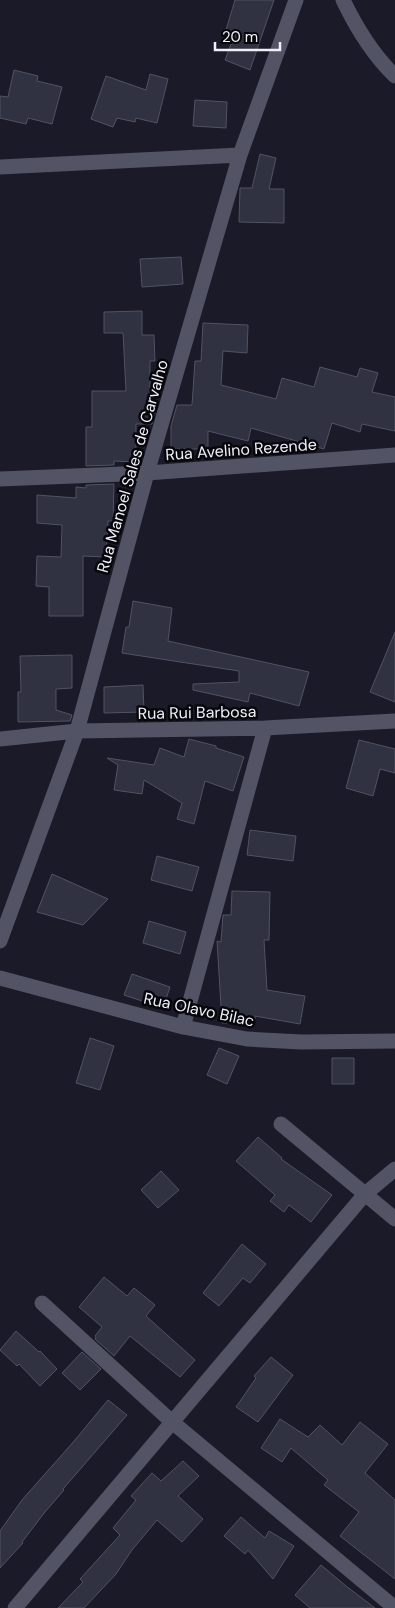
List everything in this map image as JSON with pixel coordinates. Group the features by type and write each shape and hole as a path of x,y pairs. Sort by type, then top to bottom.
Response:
{"street":[{"name":"Rua Manoel Sales de Carvalho","path":"0,941 78,731 147,473 240,155 296,0"},
{"path":"343,0 350,15 382,64 395,76"},
{"path":"0,167 240,155"},
{"name":"Rua Avelino Rezende","path":"0,479 147,473 395,455"},
{"name":"Rua Rui Barbosa","path":"0,739 78,731 265,728 395,721"},
{"path":"183,1027 265,728"},
{"name":"Rua Olavo Bilac","path":"0,978 183,1027 247,1039 301,1042 395,1041"},
{"path":"281,1124 395,1218"},
{"path":"15,1608 171,1421 365,1194 395,1169"},
{"path":"42,1303 171,1421 395,1608"}],"building":[{"path":"235,0 274,0 250,70 225,60 234,36 225,33"},
{"path":"14,70 38,76 37,81 62,87 52,124 28,118 26,124 0,118 0,96 8,97"},
{"path":"150,74 168,79 157,123 136,118 135,122 117,118 113,127 91,119 106,76 146,90"},
{"path":"195,100 227,102 226,128 193,126"},
{"path":"260,154 276,158 269,189 284,189 284,223 239,222 240,188 252,188"},
{"path":"181,257 183,284 142,287 140,259"},
{"path":"142,311 142,335 154,335 155,361 150,361 150,405 157,405 152,424 136,424 136,462 114,461 114,465 86,466 86,427 92,427 92,391 126,391 123,333 104,333 104,312"},
{"path":"203,323 248,325 247,353 223,351 221,385 276,399 282,378 314,387 320,367 357,377 360,368 378,373 372,392 395,397 395,431 362,424 360,432 332,423 324,449 251,428 248,441 208,431 208,449 171,449 171,426 177,405 192,405 195,361 201,361"},
{"path":"114,484 113,521 108,521 106,557 83,556 83,616 49,616 49,587 36,586 37,556 61,557 62,525 37,523 37,495 76,498 76,487 86,488 86,485"},
{"path":"133,601 172,608 168,641 309,672 299,706 250,693 248,702 193,690 193,684 239,682 239,671 122,653"},
{"path":"395,632 395,702 370,692"},
{"path":"72,655 72,688 56,689 56,710 72,715 70,721 18,722 18,692 21,692 20,656"},
{"path":"143,685 144,712 104,713 104,687"},
{"path":"189,739 216,746 216,748 244,757 233,791 205,781 194,824 177,819 182,803 144,780 142,794 114,790 118,765 107,758 154,765 160,748 184,757"},
{"path":"359,740 395,749 395,773 380,769 373,796 346,788"},
{"path":"250,830 296,836 293,861 247,855"},
{"path":"157,856 199,867 192,891 151,880"},
{"path":"52,874 108,899 83,925 37,912"},
{"path":"232,891 270,892 269,940 264,940 267,990 305,996 300,1024 255,1016 255,1022 222,1023 217,941 221,942 223,915 231,915"},
{"path":"149,921 186,932 180,954 143,943"},
{"path":"132,974 170,987 163,1008 124,995"},
{"path":"90,1038 114,1046 100,1090 76,1083"},
{"path":"219,1048 239,1056 227,1084 207,1075"},
{"path":"332,1058 354,1058 354,1084 332,1084"},
{"path":"258,1137 281,1159 332,1195 311,1222 289,1205 284,1212 270,1201 275,1195 236,1161"},
{"path":"161,1171 179,1190 158,1208 141,1190"},
{"path":"242,1244 266,1264 250,1283 243,1278 219,1306 203,1293"},
{"path":"104,1277 127,1296 134,1288 155,1305 146,1316 195,1360 180,1377 130,1336 114,1356 95,1339 95,1336 102,1327 79,1307"},
{"path":"16,1331 40,1351 57,1369 40,1386 19,1364 17,1366 0,1350"},
{"path":"82,1352 101,1369 80,1390 62,1373"},
{"path":"271,1357 293,1375 258,1422 236,1407 256,1378 254,1376"},
{"path":"108,1400 127,1415 63,1489 23,1543 0,1568 0,1531 22,1500"},
{"path":"280,1419 308,1437 320,1425 342,1445 360,1422 388,1444 365,1473 395,1500 395,1579 340,1536 359,1512 324,1485 328,1480 291,1448 282,1462 261,1448"},
{"path":"183,1461 199,1476 178,1496 203,1519 182,1542 157,1520 132,1550 116,1574 84,1608 58,1608 83,1582 80,1579 120,1535 113,1528 136,1500 131,1496 152,1473 161,1481"},
{"path":"241,1517 265,1538 269,1531 294,1546 273,1579 248,1550 245,1554 224,1536"},
{"path":"321,1565 375,1608 310,1608 295,1595"}]}
